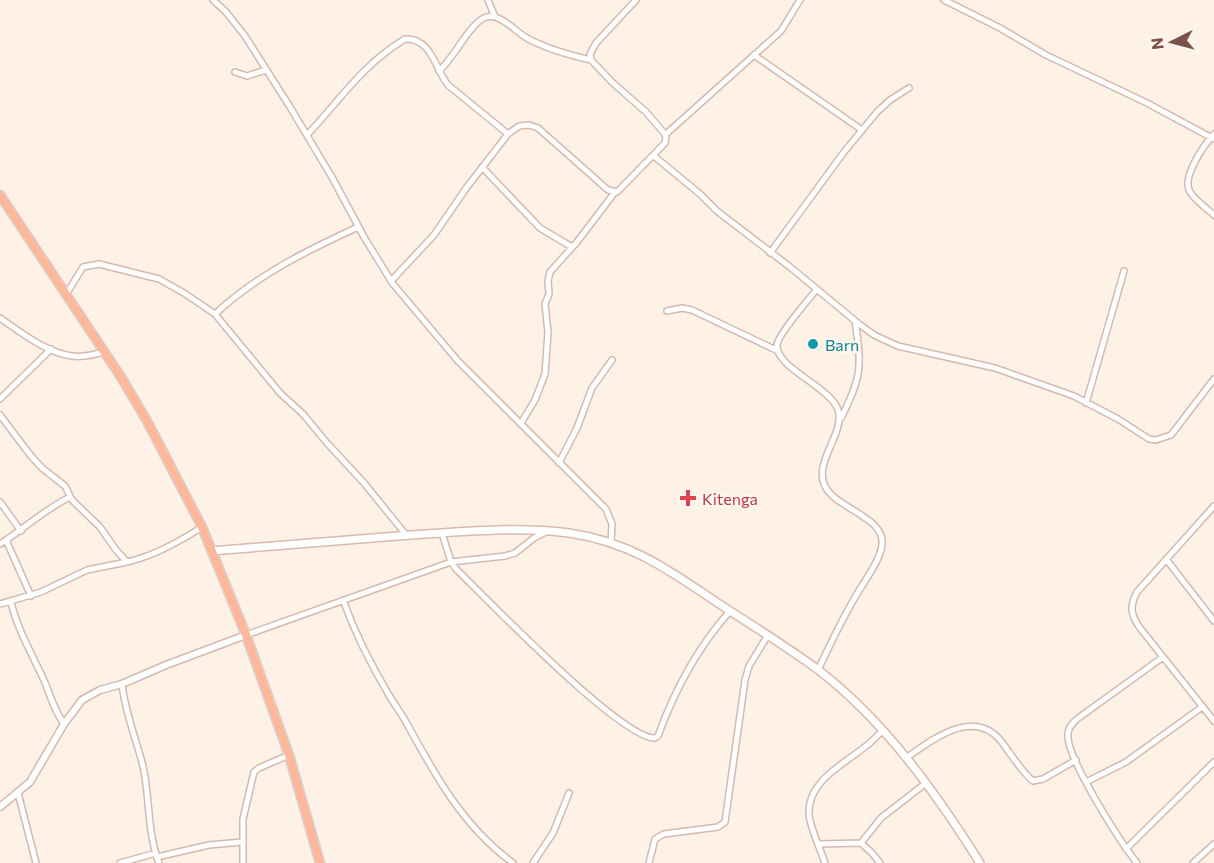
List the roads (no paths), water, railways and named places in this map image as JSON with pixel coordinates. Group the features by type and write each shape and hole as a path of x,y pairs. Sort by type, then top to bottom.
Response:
{"highway":[{"path":"0,195 67,293 147,421 202,527 246,635 289,755 320,863"}],"main road":[{"path":"211,551 442,533 513,530 571,533 611,543 644,555 768,634 818,670 855,702 882,730 926,783 980,863"}],"street":[{"path":"213,0 245,36 307,135 391,281 458,361 609,513 612,524 611,543"},
{"path":"488,0 495,17"},
{"path":"521,423 535,400 545,374 548,332 545,304 549,294 550,272 615,192 621,190 665,143 665,135 646,112 591,60 590,54 596,43 636,0"},
{"path":"665,135 782,31 800,0"},
{"path":"944,0 1046,55 1213,137 1193,165 1188,186 1190,193 1214,215"},
{"path":"439,71 484,17 495,17 533,41 591,60"},
{"path":"307,135 378,56 405,39 415,39 423,45 430,52 448,85 508,134"},
{"path":"754,55 862,130"},
{"path":"235,72 247,76 266,70"},
{"path":"770,253 862,130 890,100 909,88"},
{"path":"391,281 434,235 482,167 508,134 519,126 529,125 538,128 604,186 615,192"},
{"path":"654,156 717,211 855,321 874,335 898,346 995,368 1074,396 1118,419 1149,439 1163,439 1171,435 1214,379"},
{"path":"482,167 540,228 572,247"},
{"path":"215,314 235,295 264,274 358,227"},
{"path":"67,293 83,267 99,264 159,279 215,314 280,393 303,414 407,536"},
{"path":"1086,403 1124,271"},
{"path":"778,351 777,343 781,335 817,289"},
{"path":"668,311 682,308 692,310 778,351 791,367 835,403 838,408 839,422"},
{"path":"0,318 51,349 70,356 82,357 105,352"},
{"path":"818,670 880,553 883,542 876,526 838,501 826,490 824,483 825,459 839,422 852,397 860,368 855,321"},
{"path":"0,399 51,349"},
{"path":"560,463 577,428 592,388 612,360"},
{"path":"0,415 31,456 65,486 70,497 100,527 127,562"},
{"path":"31,596 3,542 70,497"},
{"path":"0,502 21,531"},
{"path":"1214,506 1137,592 1131,603 1131,611 1140,628 1214,721"},
{"path":"0,604 31,596 87,570 150,555 171,546 202,527"},
{"path":"0,806 30,782 64,724 82,699 100,690 122,684 246,635 451,562 515,553 534,538 548,531"},
{"path":"442,533 451,562 547,659 602,707 633,730 651,739 658,736 671,701 694,657 730,611"},
{"path":"1166,559 1214,621"},
{"path":"343,600 356,635 446,792 459,812 496,850 513,863"},
{"path":"11,602 23,640 45,685 54,710 64,724"},
{"path":"649,863 655,839 664,834 710,829 725,822 745,680 749,666 768,634"},
{"path":"1137,863 1126,849 1086,782 1068,745 1067,734 1070,726 1163,657"},
{"path":"122,684 143,767 151,836 157,858"},
{"path":"1086,782 1126,762 1202,707"},
{"path":"906,758 947,733 970,726 987,729 998,737 1026,776 1033,781 1043,779 1076,760"},
{"path":"825,863 809,817 814,792 827,776 866,747 882,730"},
{"path":"243,863 243,819 254,772 289,755"},
{"path":"1126,849 1214,762"},
{"path":"861,843 881,818 926,783"},
{"path":"18,793 36,863"},
{"path":"533,863 553,833 569,793"},
{"path":"120,863 128,859 157,858 209,844 243,842"},
{"path":"818,844 861,843 880,863"},
{"path":"1193,863 1214,844"}],"place":[{"name":"Barn","path":"813,344"},
{"name":"Kitenga","path":"688,498"}]}
